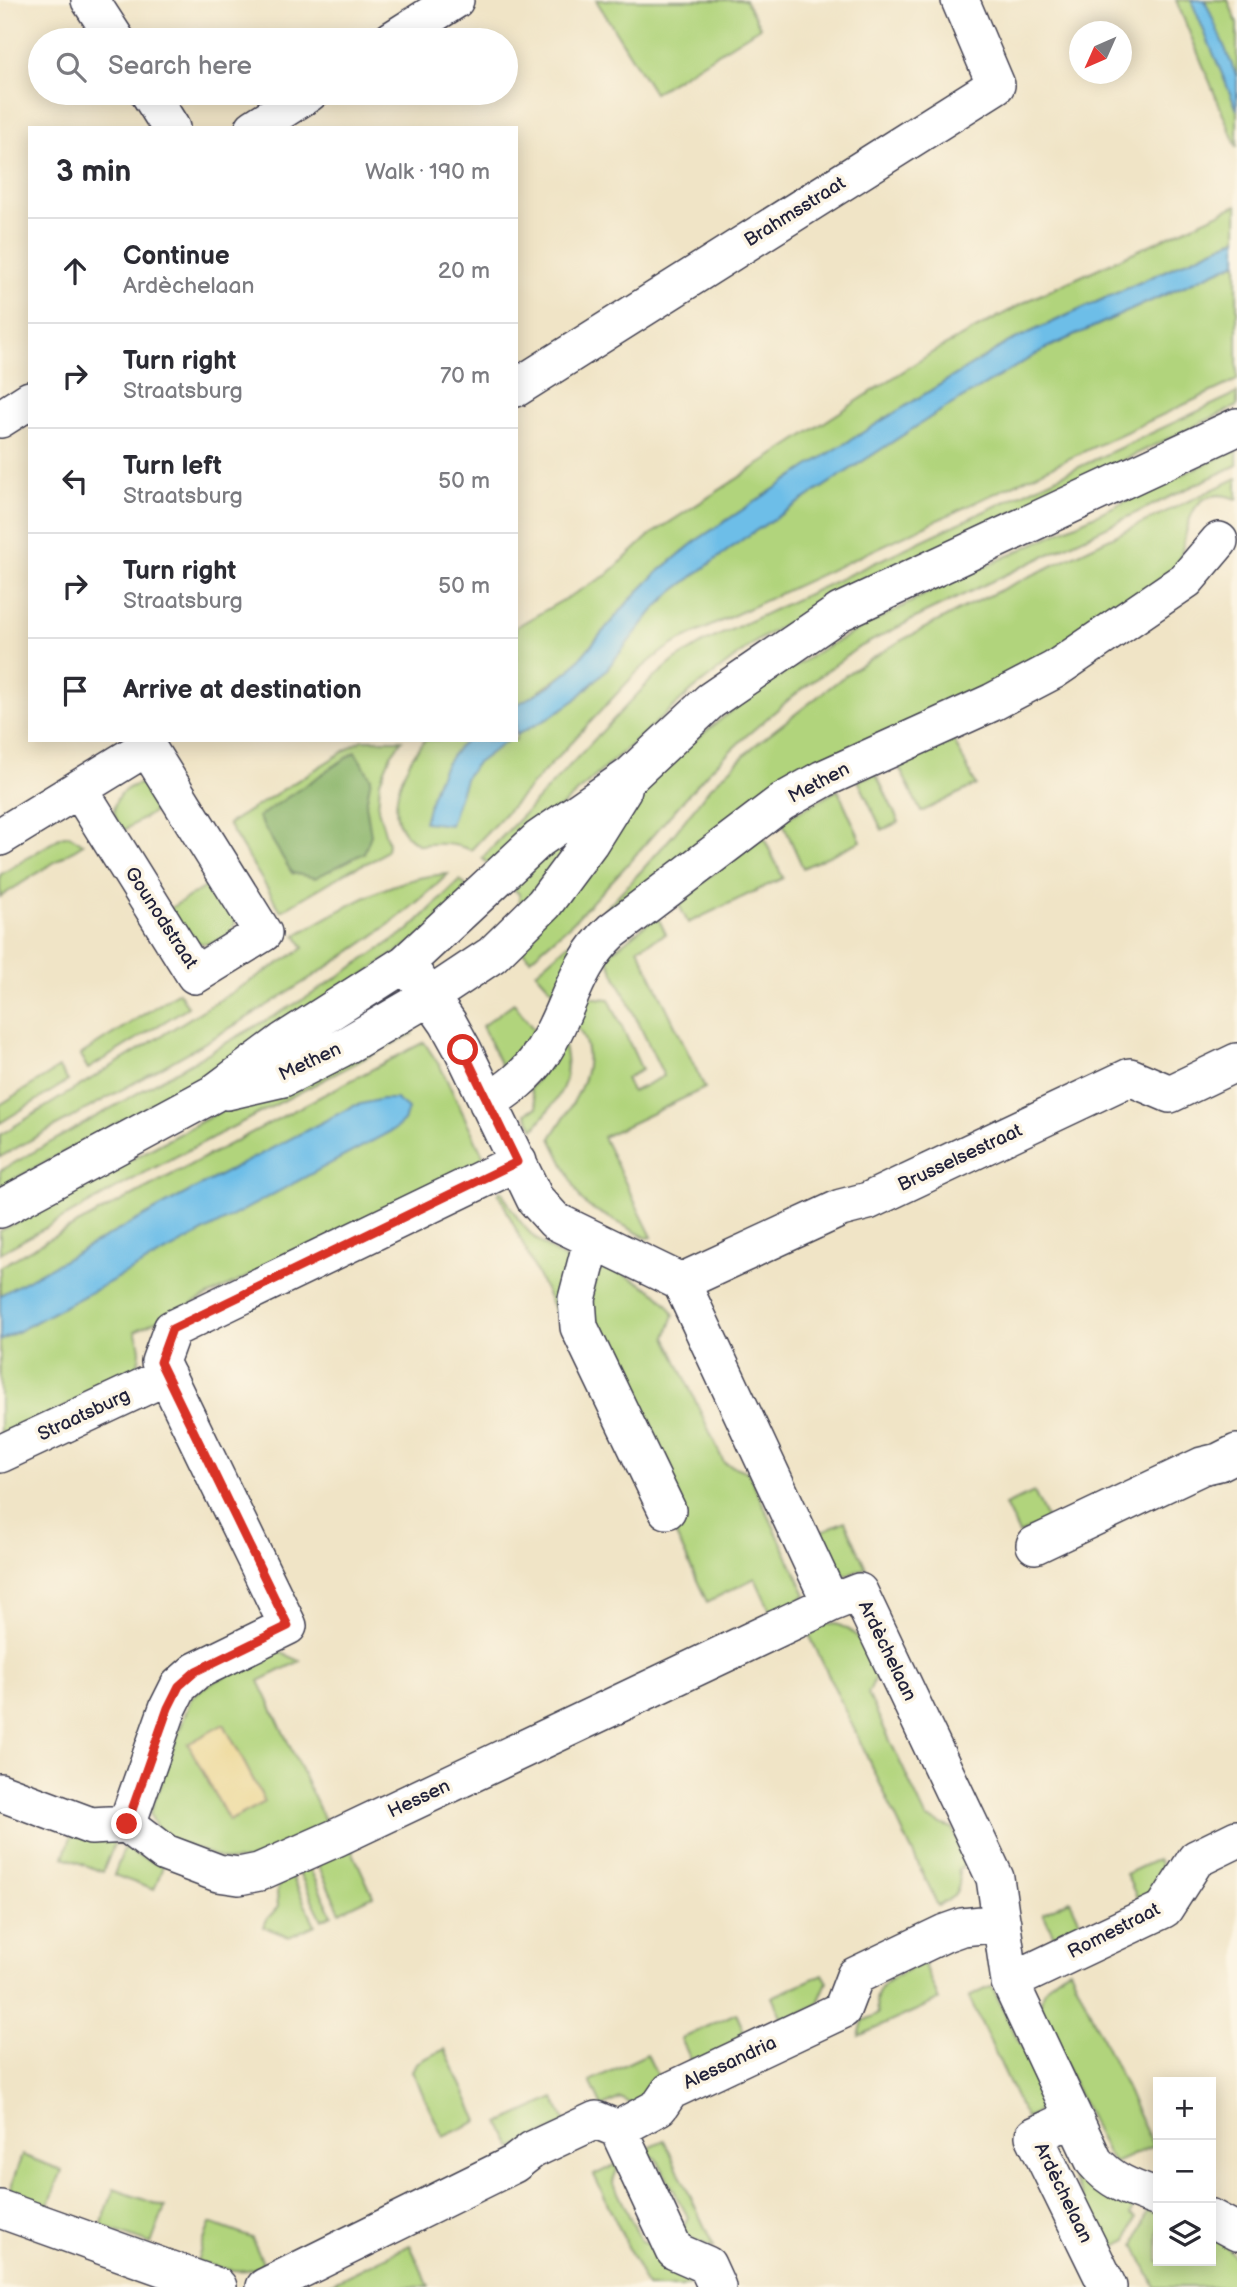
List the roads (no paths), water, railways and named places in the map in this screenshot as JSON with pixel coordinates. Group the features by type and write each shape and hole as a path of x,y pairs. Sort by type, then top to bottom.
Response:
{"street":[{"path":"90,0 108,28"},
{"path":"411,28 455,0"},
{"name":"Brahmsstraat","path":"518,387 996,85 960,0"},
{"path":"157,105 170,126"},
{"path":"257,126 290,105"},
{"path":"0,419 28,401"},
{"name":"Methen","path":"0,1209 213,1094 284,1041 405,963 539,839 630,776 710,701 840,612 1237,427"},
{"name":"Methen","path":"488,1103 517,1083 540,1058 583,964 612,930 782,802 832,774 993,702 1054,670 1186,580 1219,541"},
{"name":"Gounodstraat","path":"0,837 146,744 263,933 195,975 79,789"},
{"name":"Methen","path":"213,1094 283,1077 340,1049 429,997 504,945 544,904 590,842 630,776"},
{"path":"405,963 463,1050 535,1199 544,1210 555,1221 593,1241 681,1282"},
{"name":"Brusselsestraat","path":"681,1282 841,1208 868,1202 1130,1077 1170,1094 1237,1062"},
{"path":"0,1793 91,1826 127,1824 168,1708 179,1686 196,1671 288,1626 160,1362 172,1329 517,1162"},
{"path":"593,1241 576,1299 579,1327 667,1510"},
{"name":"Ardèchelaan","path":"681,1282 831,1603 859,1592 995,1878 1010,1982 1094,2161 1116,2182 1153,2196"},
{"name":"Straatsburg","path":"0,1454 167,1376"},
{"path":"1035,1545 1202,1466 1219,1462 1237,1453"},
{"name":"Hessen","path":"127,1824 165,1853 218,1873 239,1876 259,1872 831,1603"},
{"name":"Romestraat","path":"1010,1982 1164,1909 1196,1858 1237,1839"},
{"name":"Alessandria","path":"618,2129 659,2107 670,2091 842,2010 855,1976 945,1933 962,1927 1002,1923"},
{"name":"Ardèchelaan","path":"1073,2118 1034,2136 1108,2287"},
{"path":"265,2287 514,2164 532,2150 596,2120 618,2129 675,2251 707,2265 717,2287"},
{"path":"4,2221 218,2287"},
{"path":"1216,2221 1237,2232"}],"water":[{"path":"1191,0 1205,0 1237,77 1237,110"},
{"path":"1237,238 1237,262 1049,347 937,413 743,539 672,592 653,611 606,670 575,700 518,734 518,704 550,686 570,670 629,601 658,572 697,540 812,464 1009,342"},
{"path":"465,742 505,742 476,764 466,776 450,825 424,822 434,788 450,757"},
{"path":"382,1099 396,1099 408,1109 404,1121 395,1129 0,1341 0,1295 353,1106"}]}
